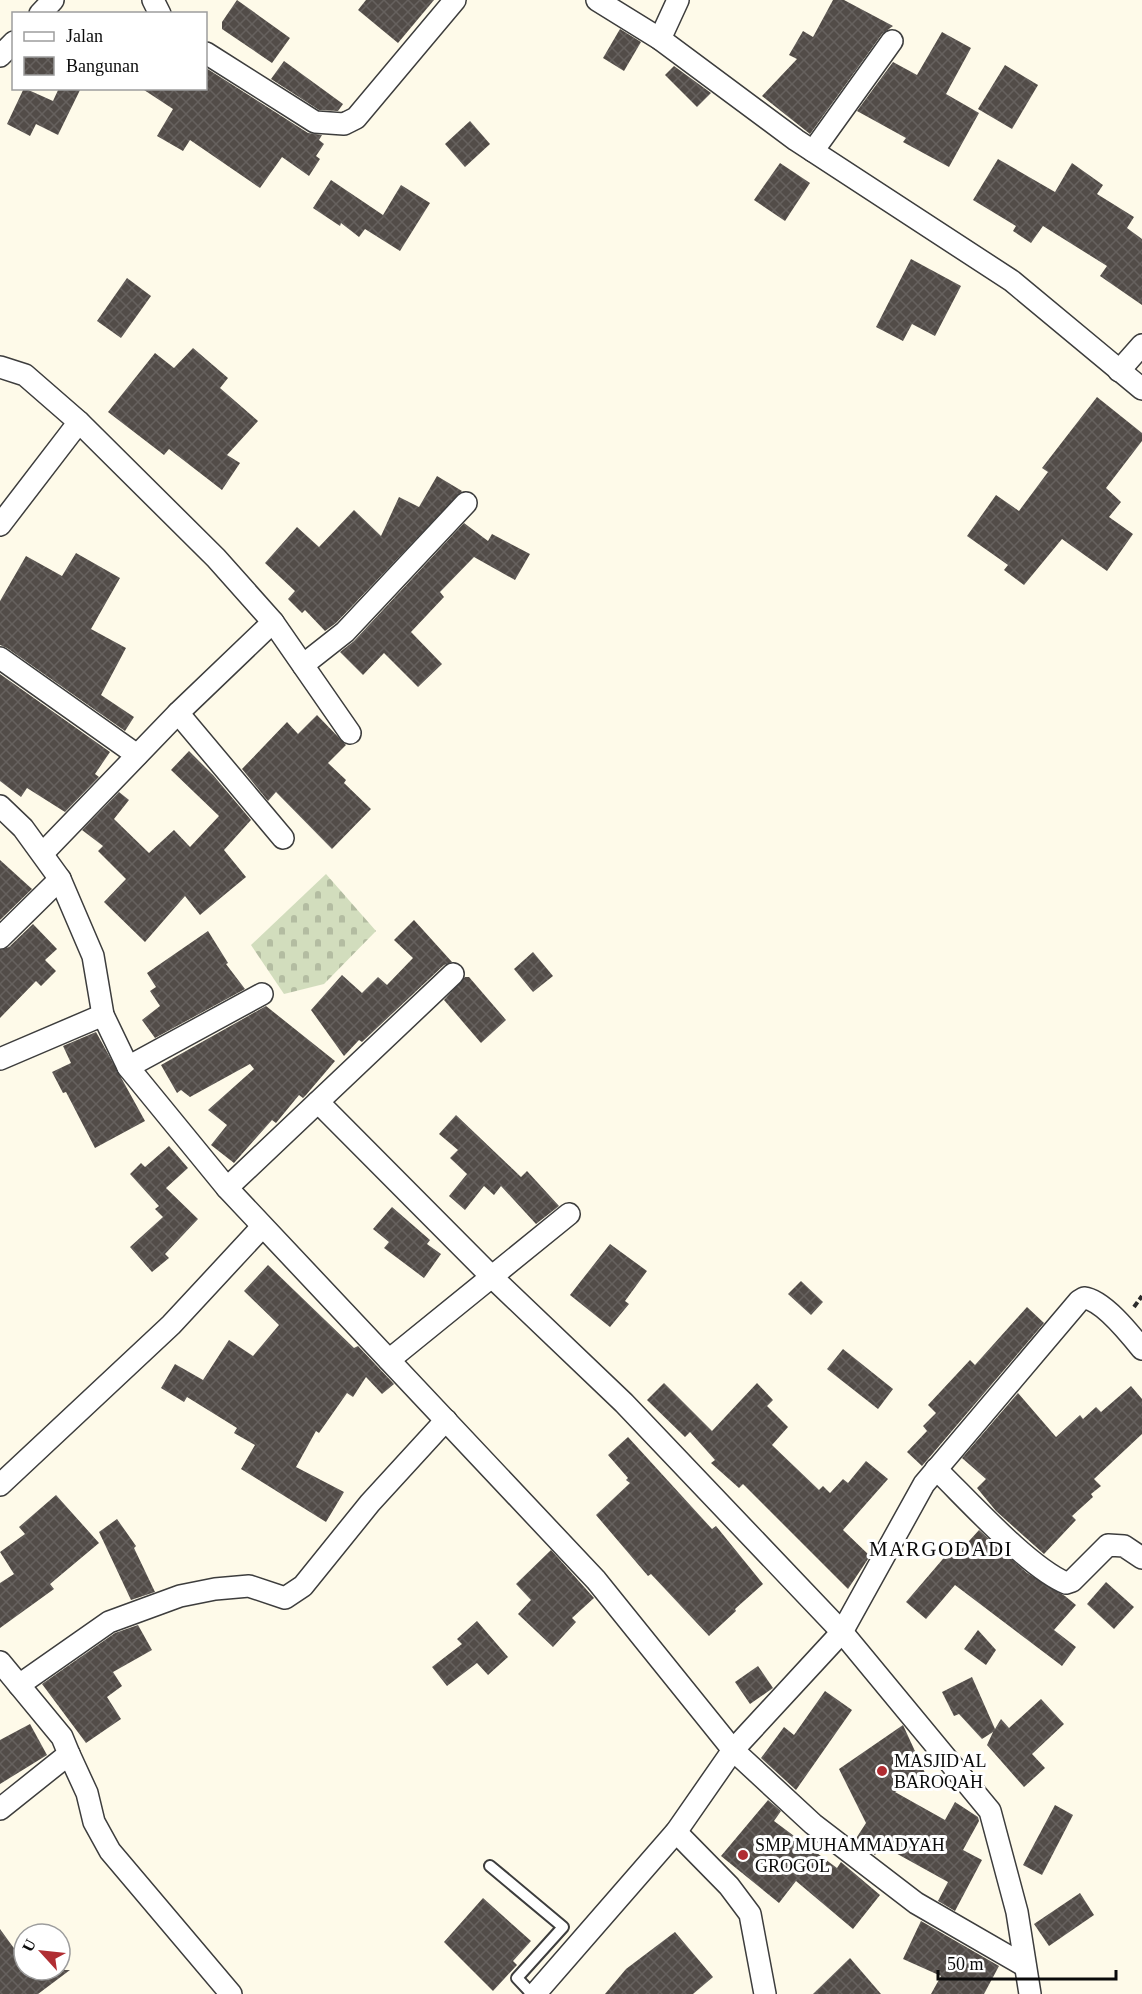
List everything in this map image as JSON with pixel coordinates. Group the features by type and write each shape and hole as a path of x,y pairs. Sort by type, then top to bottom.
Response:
{"street":[{"path":"42,12 52,0"},
{"path":"207,54 315,122 344,124 356,118 455,0"},
{"path":"597,0 660,39 813,151 1012,281 1142,389"},
{"path":"660,39 678,0"},
{"path":"813,151 892,41"},
{"path":"0,56 12,44"},
{"path":"1119,370 1142,345"},
{"path":"0,367 25,375 79,422 216,558 273,622 350,733"},
{"path":"0,525 79,422"},
{"path":"303,665 345,632 466,503"},
{"path":"43,853 178,713 273,622"},
{"path":"0,658 137,755"},
{"path":"178,713 283,838"},
{"path":"0,806 43,853 60,879 93,956 103,1015 128,1067 227,1188 596,1580 733,1750 813,1824 916,1903 1025,1966"},
{"path":"0,938 60,879"},
{"path":"227,1188 453,974"},
{"path":"128,1067 262,994"},
{"path":"0,1059 103,1015"},
{"path":"318,1102 492,1277 624,1403 842,1632 990,1810 1017,1912 1030,1994"},
{"path":"389,1360 569,1214"},
{"path":"0,1485 171,1325 262,1227"},
{"path":"534,1994 676,1832 733,1750 842,1632 930,1477 1084,1298 1091,1300 1122,1324 1142,1349"},
{"path":"19,1685 109,1622 180,1596 215,1589 249,1586 285,1598 303,1586 370,1503 446,1420"},
{"path":"930,1477 1031,1559 1066,1583 1072,1581 1108,1545 1124,1546 1142,1558"},
{"path":"0,1662 62,1737 87,1793 93,1822 110,1851 231,1994"},
{"path":"0,1809 69,1754"},
{"path":"676,1832 729,1886 750,1914 765,1994"}],"lane":[{"path":"490,1866 563,1927 517,1978 534,1994"}],"green space":[{"path":"326,874 376,931 324,984 284,994 251,945"}],"building":[{"path":"237,0 290,38 272,63 222,29 222,22"},
{"path":"366,0 434,0 398,43 358,10"},
{"path":"833,0 844,0 893,26 882,34 810,134 762,96 797,59 789,55 803,31 813,37"},
{"path":"620,29 641,42 624,71 603,58"},
{"path":"942,32 971,48 946,94 979,113 949,167 903,142 906,138 857,111 893,62 917,75"},
{"path":"284,61 343,104 338,111 319,110 271,79"},
{"path":"1005,65 1038,85 1012,129 978,109"},
{"path":"674,66 711,93 697,107 665,75"},
{"path":"207,69 308,133 322,135 319,140 324,144 316,156 320,159 309,176 282,157 260,188 190,140 183,151 157,136 173,109 144,90 207,90"},
{"path":"23,90 28,90 53,101 58,90 80,90 58,135 36,124 30,136 7,124"},
{"path":"470,121 490,144 465,167 445,144"},
{"path":"998,159 1055,192 1072,163 1103,185 1097,194 1134,217 1127,228 1142,239 1142,305 1100,276 1107,266 1043,226 1031,243 1013,231 1016,226 973,200"},
{"path":"780,163 810,183 785,221 754,200"},
{"path":"331,180 383,215 401,185 430,203 400,251 365,229 359,237 341,223 340,226 313,208"},
{"path":"911,259 961,286 935,336 912,324 903,341 876,327"},
{"path":"127,278 151,296 121,338 97,321"},
{"path":"193,348 228,378 220,388 258,421 227,455 240,463 222,490 169,449 164,455 108,412 155,353 174,368"},
{"path":"1097,397 1142,433 1142,441 1106,488 1121,502 1109,517 1133,534 1107,571 1062,539 1024,585 1004,570 1008,565 967,536 996,495 1019,511 1048,472 1042,468"},
{"path":"437,476 462,491 336,623 325,631 305,610 302,613 288,599 295,591 265,563 297,527 319,547 354,510 381,536 399,497 419,507"},
{"path":"464,523 488,541 492,534 530,554 515,580 474,557 440,592 444,597 411,632 442,664 418,687 384,653 363,675 340,652 354,641"},
{"path":"76,553 120,578 91,629 126,648 101,695 134,717 125,731 0,645 0,601 26,556 62,576"},
{"path":"0,674 110,752 95,774 99,777 65,812 27,788 21,797 0,781"},
{"path":"317,715 346,745 328,763 346,780 344,783 371,809 332,849 276,792 268,801 242,769 287,722 298,734"},
{"path":"189,751 213,775 251,820 224,850 246,877 200,915 185,896 145,942 104,902 126,879 98,851 103,846 82,830 119,792 129,800 114,819 149,853 174,830 190,847 219,816 171,770"},
{"path":"0,860 32,889 0,920"},
{"path":"414,920 452,962 444,965 344,1056 311,1010 342,975 362,993 378,977 387,985 413,958 394,940"},
{"path":"33,924 57,949 45,960 56,971 41,986 36,981 0,1018 0,950 9,947"},
{"path":"208,931 228,963 226,964 245,989 155,1038 142,1020 160,1006 150,991 156,987 147,973"},
{"path":"533,952 553,976 533,992 514,969"},
{"path":"465,977 469,977 506,1020 481,1043 444,1000"},
{"path":"266,1006 335,1061 306,1095 303,1098 299,1095 276,1123 272,1120 234,1163 211,1145 227,1125 208,1110 254,1069 250,1064 190,1097 181,1090 177,1093 161,1065"},
{"path":"96,1032 145,1121 95,1148 66,1092 63,1093 52,1072 71,1063 63,1046"},
{"path":"456,1115 521,1177 527,1171 559,1206 536,1224 501,1186 494,1195 484,1186 465,1210 449,1196 467,1174 450,1158 458,1150 439,1134"},
{"path":"169,1146 188,1168 166,1188 198,1219 165,1254 169,1258 152,1272 130,1247 163,1217 155,1209 159,1206 130,1174 141,1163 145,1167"},
{"path":"392,1207 430,1240 427,1244 441,1254 424,1278 384,1248 389,1242 373,1229"},
{"path":"610,1244 647,1271 625,1301 629,1304 610,1327 570,1295"},
{"path":"268,1265 354,1348 358,1346 394,1384 382,1394 366,1377 353,1397 347,1393 319,1433 316,1431 296,1467 344,1492 326,1522 241,1469 255,1445 234,1433 237,1428 187,1397 184,1402 161,1388 175,1364 203,1380 229,1340 253,1356 279,1325 244,1291"},
{"path":"801,1281 823,1302 811,1315 788,1294"},
{"path":"1027,1307 1044,1323 922,1466 907,1452 927,1431 923,1426 936,1413 928,1405 970,1360 975,1365"},
{"path":"843,1349 893,1389 878,1409 827,1369"},
{"path":"664,1383 712,1431 757,1383 773,1400 767,1406 788,1427 772,1445 819,1490 823,1486 830,1493 843,1479 848,1483 866,1461 888,1479 843,1530 870,1556 848,1589 743,1484 739,1488 711,1463 715,1460 690,1432 685,1437 647,1400"},
{"path":"1131,1386 1142,1399 1142,1434 1094,1479 1101,1486 1091,1494 1093,1497 1072,1516 1076,1520 1044,1554 996,1511 977,1488 986,1479 962,1458 1018,1393 1056,1437 1080,1415 1083,1419 1096,1407 1101,1412"},
{"path":"628,1437 712,1529 716,1526 763,1584 709,1636 651,1574 648,1576 596,1515 630,1483 608,1455"},
{"path":"56,1495 99,1543 50,1584 54,1589 0,1628 0,1583 14,1574 0,1552 25,1534 19,1527"},
{"path":"117,1519 136,1546 134,1548 155,1592 131,1600 99,1532"},
{"path":"979,1530 1027,1573 1076,1605 1054,1630 1076,1647 1062,1666 955,1585 926,1619 906,1602 954,1546 960,1551"},
{"path":"551,1550 594,1598 572,1618 576,1622 553,1647 518,1614 531,1600 516,1584"},
{"path":"1106,1582 1134,1607 1114,1629 1087,1604"},
{"path":"477,1621 508,1657 488,1675 477,1663 447,1686 432,1667 462,1644 457,1639"},
{"path":"138,1625 152,1650 113,1672 122,1686 107,1697 121,1719 86,1743 42,1684 115,1633"},
{"path":"978,1630 996,1650 986,1665 964,1649"},
{"path":"758,1666 773,1688 750,1704 735,1682"},
{"path":"972,1677 995,1729 1001,1719 1009,1728 1041,1699 1064,1724 1032,1754 1045,1768 1024,1787 987,1745 993,1732 982,1739 959,1714 954,1716 942,1692"},
{"path":"825,1691 852,1710 796,1790 761,1758 784,1727 794,1735"},
{"path":"30,1724 47,1755 0,1784 0,1740"},
{"path":"903,1725 925,1773 895,1792 945,1820 955,1802 978,1817 979,1821 963,1850 982,1860 955,1911 938,1901 948,1882 883,1846 875,1855 855,1840 866,1823 839,1769"},
{"path":"768,1800 781,1811 774,1821 837,1868 841,1862 880,1895 853,1929 796,1881 779,1903 721,1856"},
{"path":"1055,1805 1073,1815 1042,1875 1023,1865"},
{"path":"1080,1893 1094,1915 1049,1946 1034,1924"},
{"path":"483,1898 531,1941 513,1961 517,1965 493,1991 444,1942"},
{"path":"921,1921 999,1966 984,1994 931,1994 941,1976 903,1959"},
{"path":"0,1929 12,1946 12,1982 54,1982 38,1994 0,1994"},
{"path":"675,1932 713,1977 693,1994 605,1994 626,1969"},
{"path":"850,1958 881,1994 813,1994"}],"place":[{"name":"MASJID AL BAROQAH","path":"882,1771"},
{"name":"SMP MUHAMMADYAH GROGOL","path":"743,1855"}],"district":[{"name":"MARGODADI","path":"941,1549"}]}
